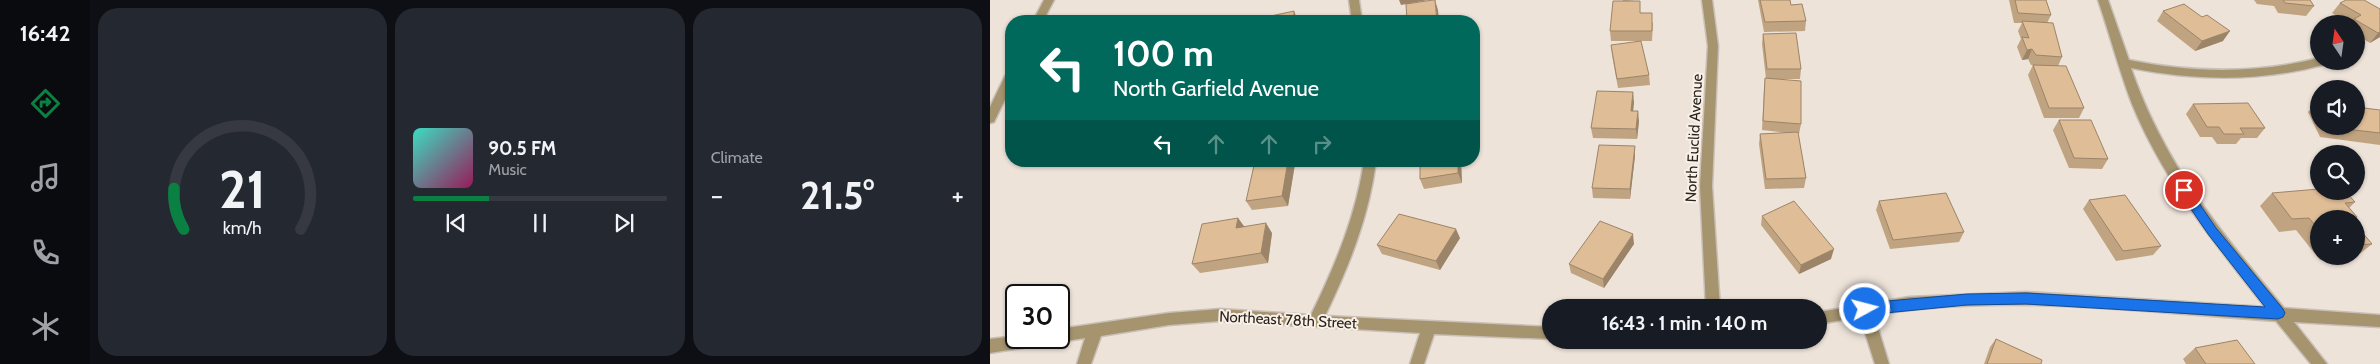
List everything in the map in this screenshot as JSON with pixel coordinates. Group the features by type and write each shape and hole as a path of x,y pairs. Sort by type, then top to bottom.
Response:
{"street":[{"path":"1041,15 1049,0"},
{"path":"1354,0 1356,15"},
{"name":"North Euclid Avenue","path":"1707,0 1714,44 1714,80 1706,185 1712,299"},
{"path":"2103,0 2138,104 2179,183 2212,231 2320,364"},
{"path":"2123,63 2185,74 2228,76 2258,74 2310,64"},
{"path":"990,119 1005,88"},
{"path":"1315,322 1345,256 1360,212 1369,167"},
{"path":"1827,316 1865,309 1958,300 2026,298 2380,321"},
{"path":"1865,309 1882,364"},
{"name":"Northeast 78th Street","path":"1070,334 1169,319 1220,315 1269,317 1315,322 1542,333"},
{"path":"1417,364 1429,328"},
{"path":"1084,364 1094,331"},
{"path":"990,346 1005,344"}],"building":[{"path":"1435,0 1436,15 1407,15 1406,4"},
{"path":"1760,0 1790,0 1791,5 1802,4 1806,21 1765,22"},
{"path":"2015,0 2046,0 2051,15 2018,13"},
{"path":"2283,0 2310,0 2314,6 2285,3"},
{"path":"2346,0 2364,0 2380,9 2380,32 2378,33 2365,25 2365,15 2361,15 2340,3"},
{"path":"1613,1 1640,1 1640,13 1652,13 1652,31 1610,31"},
{"path":"2184,4 2202,17 2207,15 2230,31 2202,41 2163,11"},
{"path":"1294,11 1294,15 1276,15"},
{"path":"2022,21 2053,23 2062,57 2036,55 2032,49 2027,50 2022,37 2029,38"},
{"path":"1796,33 1801,69 1767,69 1763,34"},
{"path":"1641,41 1649,75 1617,79 1611,45"},
{"path":"2033,65 2066,66 2084,108 2049,108"},
{"path":"1765,78 1801,81 1801,124 1763,121"},
{"path":"1597,91 1633,92 1631,111 1638,111 1636,129 1591,128"},
{"path":"2248,103 2265,128 2240,128 2244,134 2224,134 2219,127 2207,127 2193,104"},
{"path":"2365,108 2380,110 2380,133 2365,131"},
{"path":"2059,120 2091,120 2108,159 2074,158"},
{"path":"1798,132 1806,178 1766,179 1760,134"},
{"path":"1599,145 1635,146 1630,189 1592,188"},
{"path":"1254,167 1287,167 1282,196 1246,201"},
{"path":"1420,167 1458,167 1458,173 1420,179"},
{"path":"2310,190 2310,200 2353,200 2355,202 2345,203 2351,210 2310,210 2310,219 2292,219 2272,193"},
{"path":"1946,193 1964,232 1893,240 1879,201"},
{"path":"2125,195 2161,246 2123,251 2089,200"},
{"path":"1794,201 1834,249 1801,265 1762,216"},
{"path":"1399,214 1456,229 1436,261 1377,245"},
{"path":"1238,218 1236,228 1266,223 1261,253 1192,264 1202,224"},
{"path":"1600,221 1633,234 1603,279 1569,264"},
{"path":"2365,236 2372,244 2365,244"},
{"path":"1996,339 2042,360 2041,364 1987,364"},
{"path":"2237,340 2255,364 2206,364 2195,348"}],"route":[{"path":"1865,309 1909,303 1967,299 2026,298 2278,313 2212,231 2184,190"}]}
